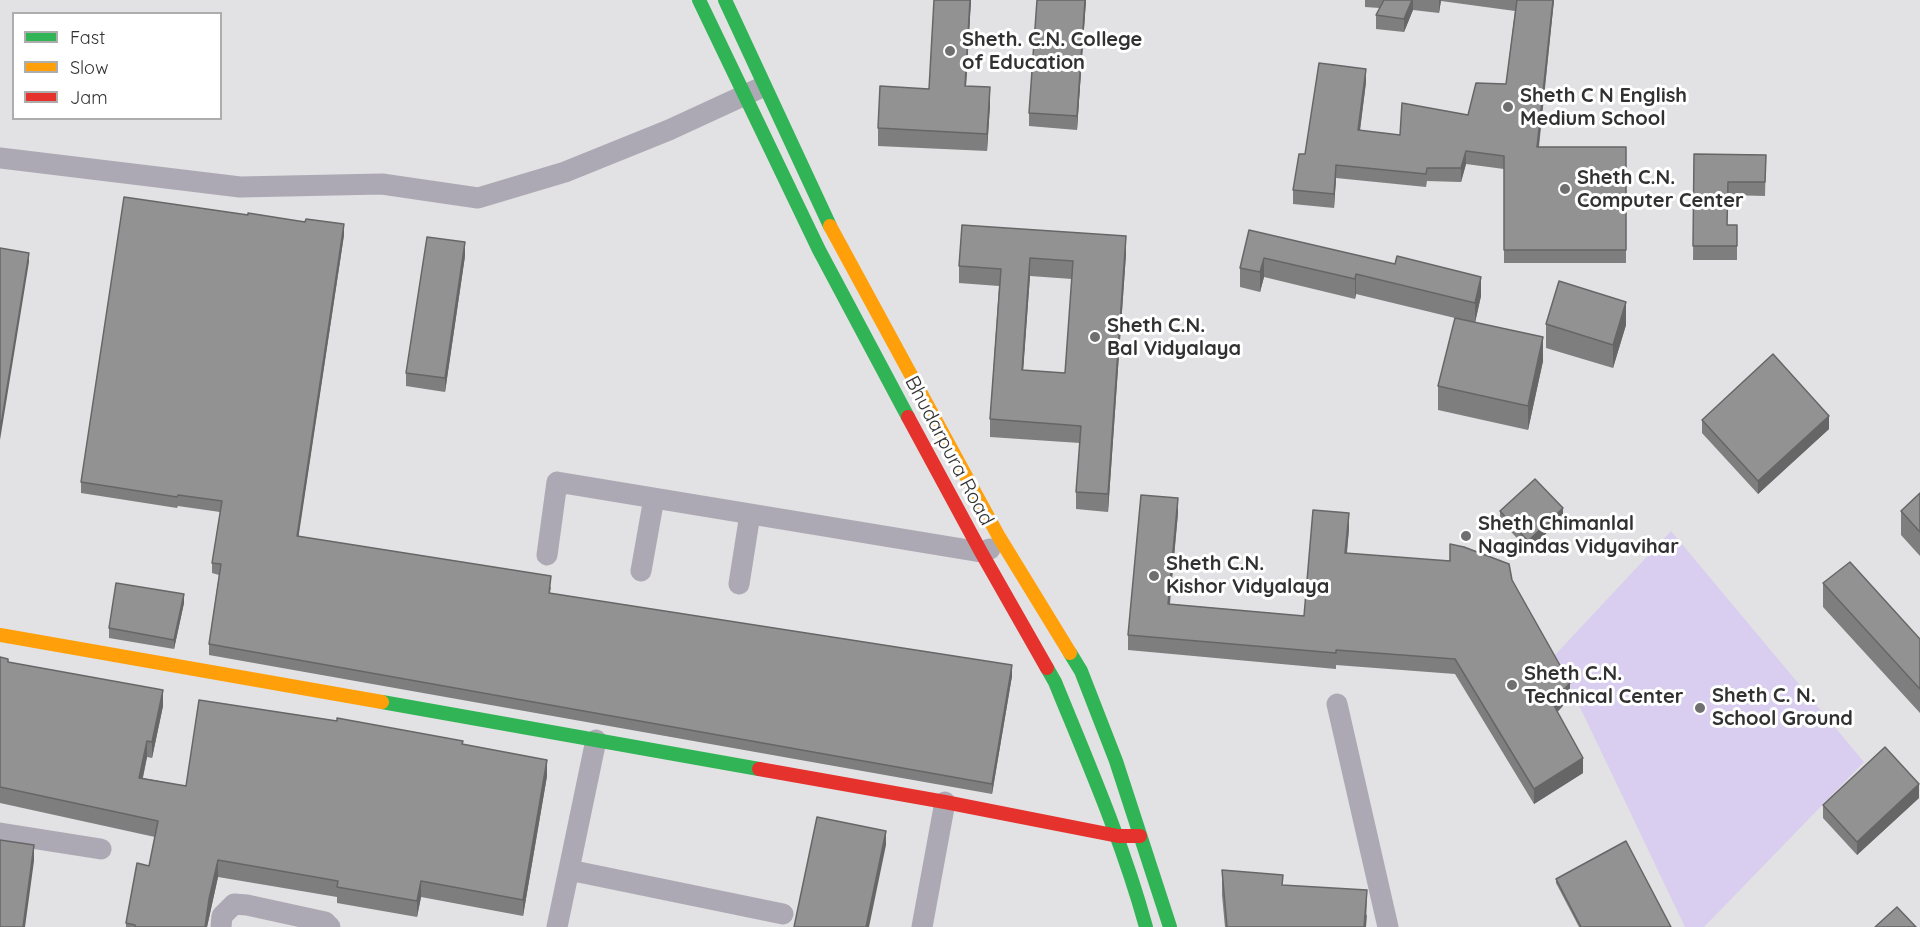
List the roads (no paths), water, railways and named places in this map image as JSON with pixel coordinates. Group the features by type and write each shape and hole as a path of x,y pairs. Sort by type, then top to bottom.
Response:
{"street":[{"name":"Bhudarpura Road","path":"699,0 819,250 981,552 1055,682 1118,836 1146,927"},
{"name":"Bhudarpura Road","path":"725,0 820,208 1003,545 1081,671 1116,761 1170,927"},
{"path":"0,158 240,187 382,183 478,198 565,172 669,130 764,86"},
{"path":"870,346 889,335"},
{"path":"547,555 557,482 981,552 1003,545"},
{"path":"642,571 654,498"},
{"path":"739,584 750,514"},
{"path":"0,635 945,802 1118,836 1140,836"},
{"path":"1337,704 1388,927"},
{"path":"557,927 597,740"},
{"path":"922,927 945,802"},
{"path":"0,833 101,849"},
{"path":"569,870 783,914"},
{"path":"221,927 222,916 234,904 325,922 330,927"}],"place":[{"name":"Sheth. C.N. College of Education","path":"950,51"},
{"name":"Sheth C N English Medium School","path":"1508,107"},
{"name":"Sheth C.N. Computer Center","path":"1565,189"},
{"name":"Sheth C.N. Bal Vidyalaya","path":"1095,337"},
{"name":"Sheth Chimanlal Nagindas Vidyavihar","path":"1466,536"},
{"name":"Sheth C.N. Kishor Vidyalaya","path":"1154,576"},
{"name":"Sheth C.N. Technical Center","path":"1512,685"},
{"name":"Sheth C. N. School Ground","path":"1700,708"}]}
